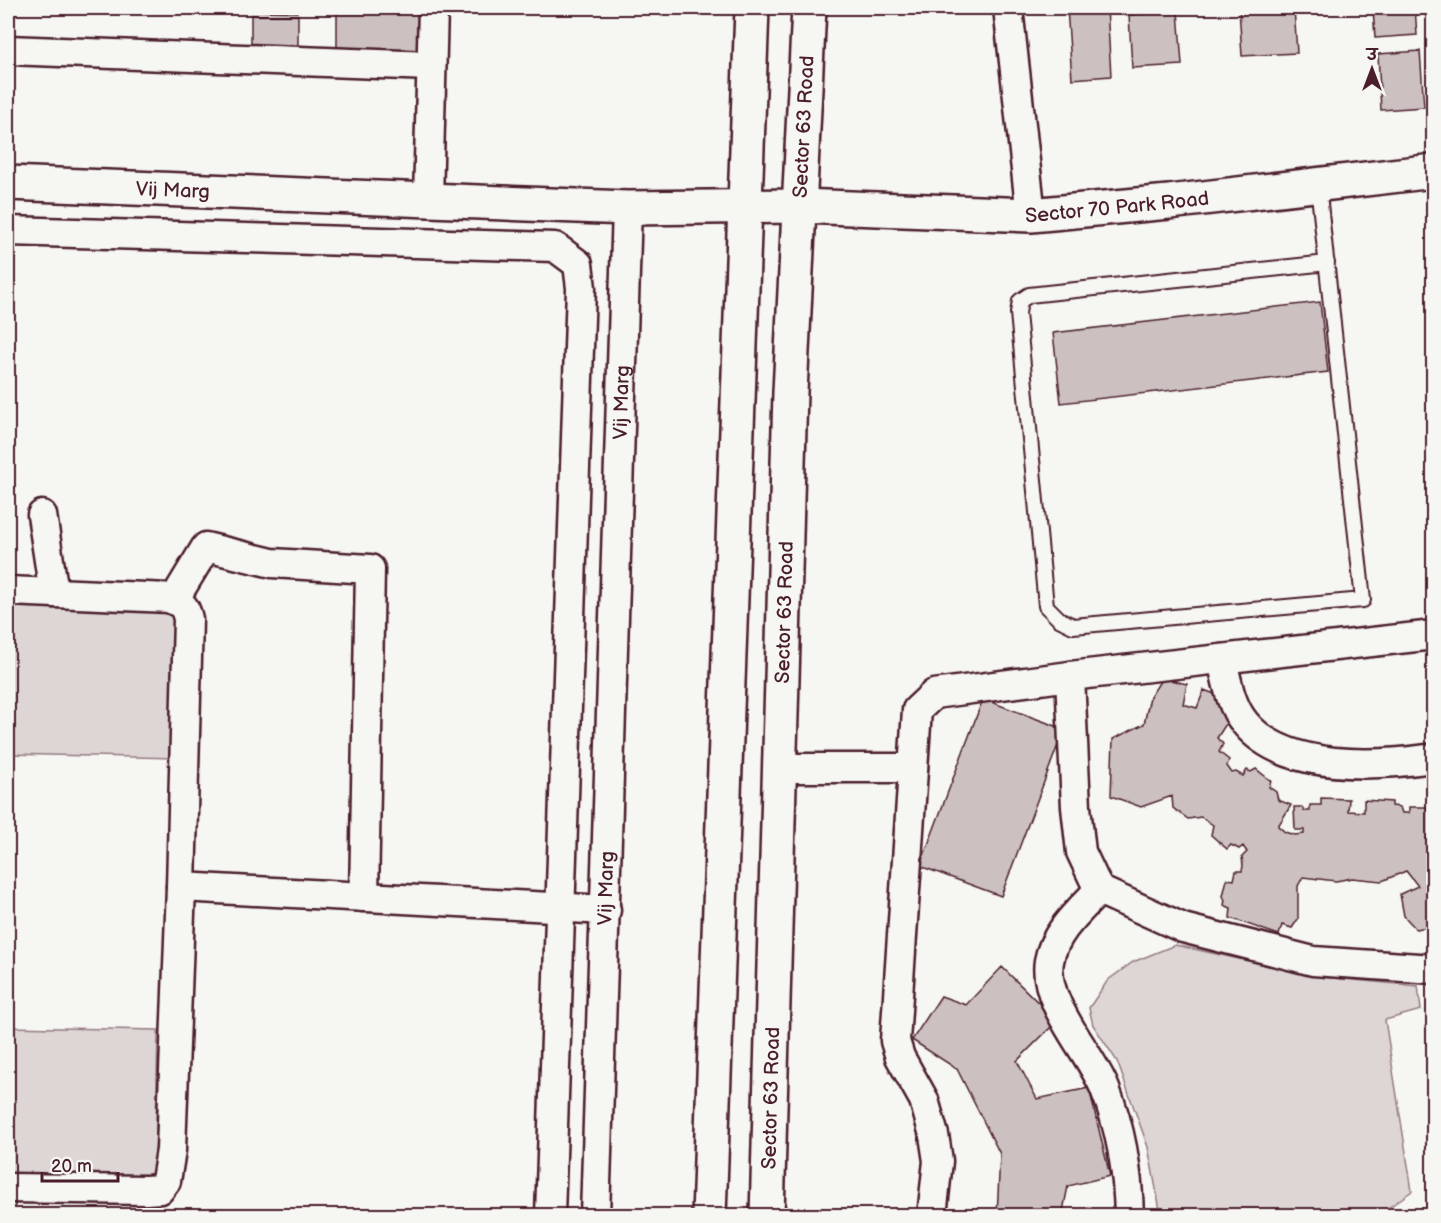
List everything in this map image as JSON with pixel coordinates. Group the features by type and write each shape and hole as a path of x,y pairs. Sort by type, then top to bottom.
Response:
{"street":[{"path":"428,200 433,8"},
{"path":"709,1215 752,8"},
{"name":"Sector 63 Road","path":"767,1215 790,392 809,8"},
{"path":"1008,8 1031,215"},
{"path":"8,50 431,66"},
{"name":"Sector 70 Park Road","path":"627,208 800,206 1031,215 1169,202 1434,171"},
{"name":"Vij Marg","path":"8,183 627,208 595,1215"},
{"path":"8,231 555,248 579,264 581,288 550,1215"},
{"path":"42,515 54,593"},
{"path":"174,600 206,547 272,563 370,569 364,897"},
{"path":"8,591 169,598 182,603 188,619 171,1150 166,1181 160,1189 146,1190 8,1188"},
{"path":"932,1215 938,1161 934,1135 924,1100 900,1057 895,1041 917,710 934,694 1071,676 1434,635"},
{"path":"1222,659 1230,696 1240,714 1246,724 1270,744 1299,755 1338,764 1396,764 1434,758"},
{"path":"1071,676 1076,807 1081,852 1099,890 1183,928 1313,961 1434,969"},
{"path":"780,768 913,768"},
{"path":"181,887 606,910"},
{"path":"1099,890 1067,925 1056,942 1049,960 1049,980 1055,1002 1105,1088 1122,1148 1130,1215"}],"lane":[{"path":"1318,185 1327,263 1362,600 1073,626 1059,619 1046,606 1018,313 1020,301 1029,295 1327,263"}],"shaded area":[{"path":"8,604 180,608 176,758 8,754"},
{"path":"1175,945 1322,977 1418,986 1421,1010 1385,1020 1412,1191 1378,1215 1161,1215 1148,1147 1117,1061 1093,1025 1089,1008 1108,980 1133,962"},
{"path":"8,1027 158,1030 155,1180 8,1177"}],"building":[{"path":"251,8 297,8 297,12 251,11"},
{"path":"337,8 418,8 418,56 337,56"},
{"path":"1067,8 1107,8 1111,76 1072,79"},
{"path":"1239,8 1294,8 1297,53 1242,56"},
{"path":"1373,8 1415,8 1417,35 1375,38"},
{"path":"1178,11 1182,65 1132,68 1129,15"},
{"path":"251,15 298,15 298,51 251,51"},
{"path":"1420,51 1424,107 1381,110 1378,54"},
{"path":"1320,302 1328,372 1061,403 1053,333"},
{"path":"1162,678 1187,684 1183,704 1197,708 1204,690 1228,699 1229,719 1217,738 1223,744 1219,752 1229,760 1227,766 1232,773 1236,772 1243,776 1247,770 1251,772 1256,769 1271,781 1269,787 1276,792 1278,800 1291,805 1278,826 1285,832 1294,835 1304,834 1304,830 1295,830 1294,807 1302,807 1304,811 1310,811 1310,805 1321,805 1321,798 1349,799 1348,811 1364,812 1364,800 1392,802 1392,806 1400,807 1402,813 1409,813 1409,807 1434,807 1434,926 1416,929 1404,916 1400,894 1418,886 1406,871 1382,881 1352,878 1336,881 1303,877 1298,886 1298,919 1292,928 1282,925 1279,935 1230,918 1231,908 1224,905 1223,896 1227,879 1234,880 1236,871 1242,871 1242,857 1247,852 1243,846 1239,849 1231,845 1227,849 1211,835 1213,825 1201,817 1188,819 1173,808 1172,796 1141,807 1111,796 1113,739 1144,724 1150,697"},
{"path":"983,699 1064,729 1001,896 920,866"},
{"path":"1002,967 1057,1021 1017,1061 1037,1099 1089,1088 1110,1176 1068,1186 1062,1216 997,1216 1000,1154 957,1069 912,1040 941,996 966,1005"}]}
